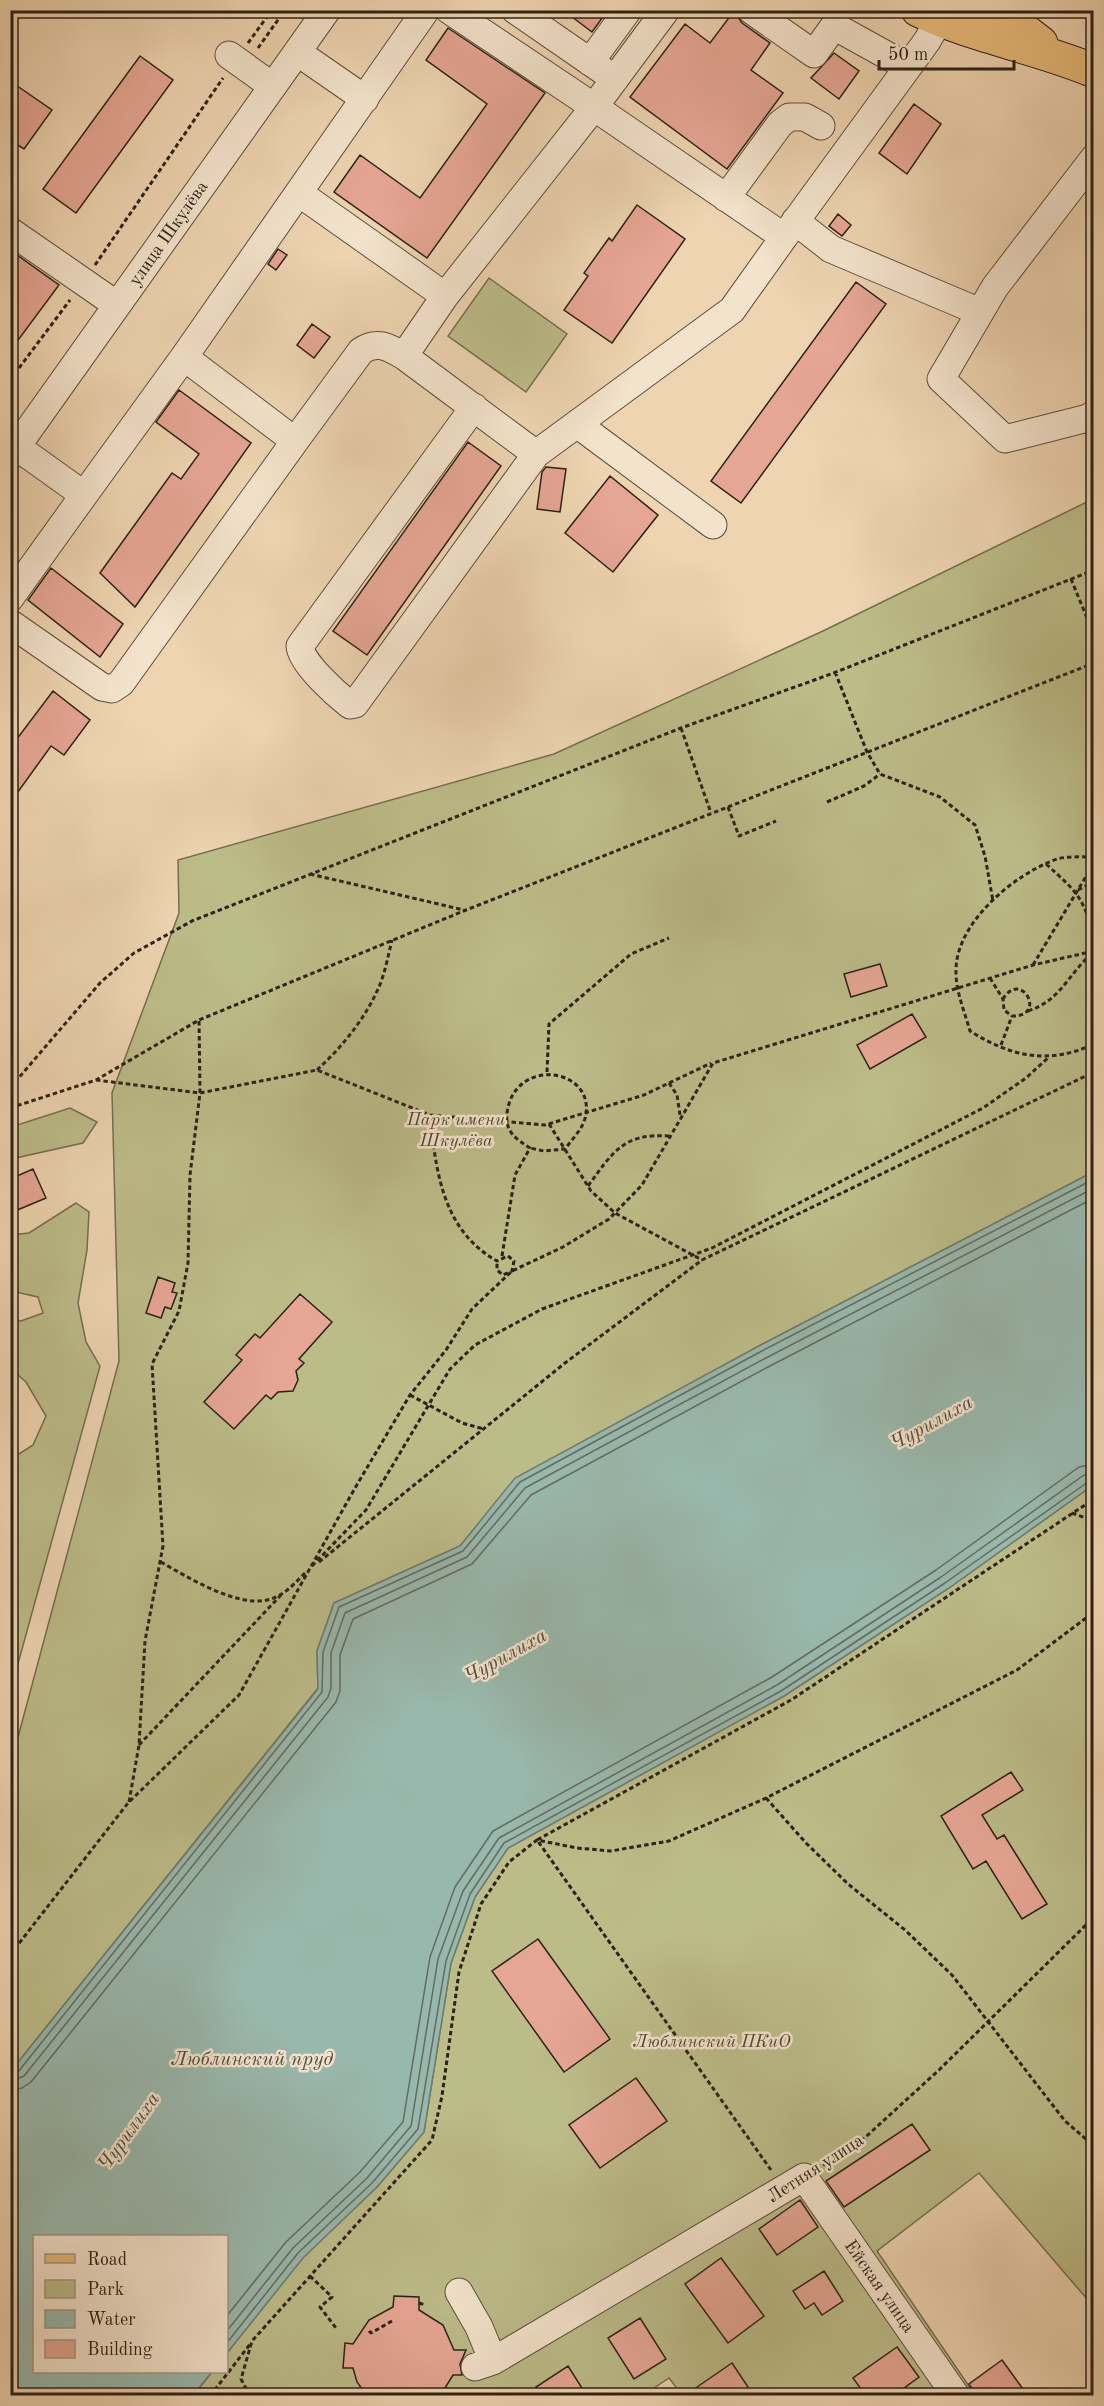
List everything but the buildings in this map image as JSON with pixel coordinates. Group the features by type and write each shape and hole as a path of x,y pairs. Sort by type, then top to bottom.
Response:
{"main road":[{"path":"998,10 1059,57"},
{"path":"928,15 1059,57 1094,71"}],"street":[{"name":"улица Шкулёва","path":"13,448 327,10"},
{"path":"10,598 184,357 426,10"},
{"path":"449,10 726,198 831,249 980,312"},
{"path":"516,10 615,79"},
{"path":"590,62 628,10"},
{"path":"404,356 445,296 594,107 666,10"},
{"path":"751,10 814,54 834,26 908,67"},
{"path":"474,408 300,646 301,653 312,668 347,703 355,704 537,454 732,310 908,67 928,15"},
{"path":"297,52 365,99"},
{"path":"236,61 272,86"},
{"path":"726,198 780,124 789,117 805,117 821,126"},
{"path":"1094,158 995,286 941,379 1005,439 1088,418 1094,414"},
{"path":"299,193 445,296"},
{"path":"10,231 117,305"},
{"path":"10,623 102,687 112,689 121,683 361,351 371,344 384,345 404,356 537,454"},
{"path":"184,357 295,441"},
{"path":"578,424 713,525"},
{"path":"13,448 84,495"},
{"name":"Летняя улица","path":"459,2292 479,2327 484,2364 794,2183"},
{"name":"Ейская улица","path":"794,2183 956,2396"}],"path":[{"path":"10,380 83,282 272,10"},
{"path":"236,61 285,10"},
{"path":"10,1088 100,983 134,953 192,921 681,728 835,672 1094,570"},
{"path":"1071,579 1094,635"},
{"path":"10,1108 96,1080 199,1020 392,940 1094,663"},
{"path":"835,672 867,752 879,774 940,797 975,825 985,856 993,901"},
{"path":"681,728 711,813"},
{"path":"827,802 864,786 879,774"},
{"path":"728,806 739,836 776,821"},
{"path":"1094,857 1059,858 1004,890 969,929 958,953 956,975 970,1031 1000,1046 1034,1057 1057,1057 1094,1044"},
{"path":"1033,965 1094,862"},
{"path":"1046,864 1077,891 1087,908 1094,939"},
{"path":"308,874 466,910"},
{"path":"1077,891 1094,882"},
{"path":"547,1072 549,1024 632,954 669,938"},
{"path":"96,1080 200,1093 317,1070 338,1050 358,1023 378,989 392,940"},
{"path":"317,1070 430,1115 549,1124 644,1095 713,1063 1033,965 1094,951"},
{"path":"990,978 995,990 1003,999 1004,1010 1012,1016 1020,1016 1054,999 1094,951"},
{"path":"1003,999 1007,993 1015,989 1023,990 1029,996 1028,1011"},
{"path":"1000,1046 1012,1016"},
{"path":"128,1803 139,1745 145,1641 163,1546 152,1364 179,1311 188,1263 190,1175 200,1093 199,1020"},
{"path":"309,1570 366,1510 450,1369 475,1345 542,1309 712,1248 983,1108 1049,1057"},
{"path":"530,1149 515,1175 502,1256 497,1261 497,1270 503,1275 563,1247 615,1213 642,1185 680,1116 713,1063"},
{"path":"547,1072 568,1079 583,1093 587,1113 582,1128 565,1149 544,1151 530,1149 513,1138 506,1122 508,1102 523,1081 547,1072"},
{"path":"139,1745 282,1593 565,1363 702,1260 1094,1072"},
{"path":"669,1083 677,1095 680,1116"},
{"path":"430,1115 435,1162 442,1195 464,1233 497,1261"},
{"path":"549,1124 588,1186 615,1213 702,1260"},
{"path":"588,1186 614,1151 633,1138 652,1135 669,1136"},
{"path":"10,1955 128,1803 239,1695 410,1395 446,1350 472,1309 512,1271 514,1261 508,1256 502,1256"},
{"path":"410,1395 462,1423 484,1429"},
{"path":"228,2372 252,2341 432,2140 442,2096 459,1972 480,1905 509,1862 537,1840 791,1700 1094,1499"},
{"path":"1072,1513 1094,1521"},
{"path":"161,1562 207,1588 237,1597 266,1600 282,1593"},
{"path":"537,1840 577,1848 611,1851 669,1841 766,1798 1017,1670 1094,1612"},
{"path":"766,1798 806,1844 848,1884 905,1930 952,1975 1065,2121 1094,2146"},
{"path":"537,1840 794,2183"},
{"name":"Летняя улица","path":"794,2183 859,2143 988,2024 1094,1917"},
{"path":"310,2276 332,2297 320,2307 336,2328"},
{"path":"369,2331 371,2333 392,2321"},
{"path":"250,2396 241,2379 252,2341"},
{"path":"210,2396 228,2373"}],"green space":[{"path":"489,278 567,334 526,392 448,336"},
{"name":"Парк имени Шкулёва","path":"1093,499 1093,1172 757,1347 475,1528 460,1546 334,1603 317,1651 318,1688 11,2071 11,1763 119,1361 112,1093 179,913 178,860 554,754 823,631"},
{"path":"70,1108 97,1122 83,1143 11,1159 11,1127"},
{"path":"76,1203 89,1212 87,1250 78,1303 86,1342 100,1366 11,1689 11,1459 33,1445 46,1416 26,1382 11,1369 11,1320 21,1321 43,1313 38,1297 11,1291 11,1235 29,1233"},
{"name":"Люблинский ПКиО","path":"1093,1485 1093,2306 979,2173 877,2251 975,2395 682,2395 669,2378 642,2396 193,2396 211,2373 228,2373 228,2352 303,2257 377,2187 424,2132 451,1963 475,1897 508,1848 784,1696 949,1588"}],"water":[{"name":"Люблинский пруд","path":"1093,1172 1093,1485 949,1588 784,1696 508,1848 475,1897 451,1963 424,2132 377,2187 303,2258 228,2352 228,2235 33,2235 33,2373 211,2373 193,2395 11,2395 11,2071 318,1689 317,1651 334,1603 460,1546 515,1478 757,1347"}],"water label":[{"name":"Чурилиха","path":"931,1422"},
{"name":"Чурилиха","path":"505,1655"},
{"name":"Чурилиха","path":"128,2131"}]}
